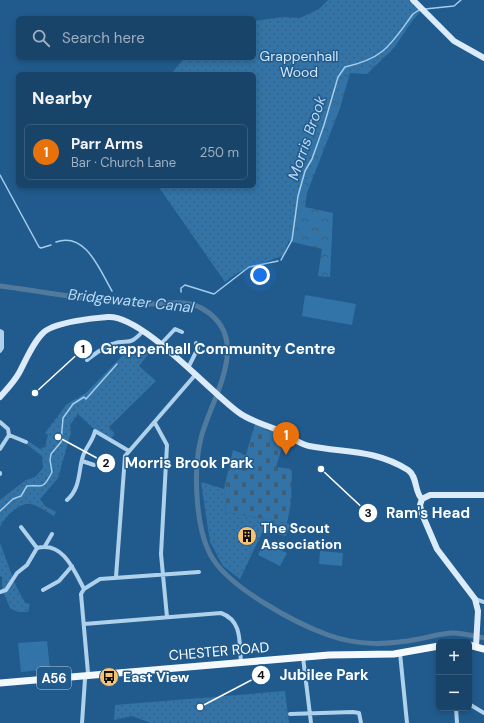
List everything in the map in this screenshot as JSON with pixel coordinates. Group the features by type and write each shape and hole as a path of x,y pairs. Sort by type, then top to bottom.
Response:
{"main road":[{"path":"474,643 484,649"},
{"name":"CHESTER ROAD","path":"0,682 303,657 400,653 436,647"}],"street":[{"path":"416,2 459,45 484,58"},
{"path":"0,397 18,375 37,341 44,332 52,327 110,316 123,318 143,331 196,374 215,393 242,414 283,432 300,443 376,455 409,471 413,476 418,495 422,499"},
{"path":"160,345 175,329 182,332"},
{"path":"0,331 2,332 2,348 0,351"},
{"path":"87,360 112,344 128,343 136,339 143,331"},
{"path":"188,368 198,348 196,343"},
{"path":"116,577 125,456 196,374"},
{"path":"0,422 8,430 9,435 0,449"},
{"path":"155,423 167,445 161,554 167,616"},
{"path":"68,500 80,478 83,456 93,440 95,431 129,451"},
{"path":"9,435 26,442"},
{"path":"82,461 94,465"},
{"path":"474,643 477,631 478,611 475,599 437,549 422,514 420,505 422,499 430,495 484,495"},
{"path":"20,527 37,548"},
{"path":"45,546 52,534"},
{"path":"0,592 6,590 17,573 27,565 37,548 45,546 51,546 67,558 84,589"},
{"path":"42,590 59,582 72,566"},
{"path":"82,723 88,673 81,594 84,589 100,579 199,572"},
{"path":"475,599 484,602"},
{"path":"84,624 215,612 230,618 238,629 241,662"},
{"path":"400,653 406,723"},
{"path":"303,657 311,723"},
{"path":"472,706 484,713"},
{"path":"456,711 457,723"},
{"path":"290,714 353,712 359,713 361,723"}],"green space":[{"name":"Grappenhall Wood","path":"328,0 409,0 418,8 389,49 377,63 368,69 344,74 340,88 314,144 310,173 301,190 287,246 282,256 237,273 225,282 159,188 256,188 256,72 173,72 182,60 256,60 256,21 283,17 300,18 319,9"},
{"path":"335,0 409,0 421,11 412,21 394,48 367,74 350,73 340,108 307,193 305,207 333,213 330,277 318,276 322,249 288,241"},
{"path":"305,295 356,304 352,325 302,316"},
{"path":"149,345 153,348 139,366 156,381 109,427 115,434 111,438 95,430 78,414 70,425 71,432 58,478 40,499 45,506 56,512 54,516 37,506 31,504 22,505 5,519 0,527 0,500 26,480 35,477 43,468 42,456 27,445 28,441 40,449 45,447 48,435 45,433 67,404 86,393 128,350 138,358"},
{"path":"255,423 285,437 276,467 292,469 291,503 287,523 226,512 224,489 233,450 246,455"},
{"path":"201,482 224,489 226,512 287,523 290,525 286,536 263,531 240,579 223,566 210,542"},
{"path":"264,542 287,553 280,566 258,555"},
{"path":"0,543 16,586 25,603 30,604 28,612 18,612 10,608 2,589 2,577 0,576"},
{"path":"320,551 343,553 342,566 319,564"},
{"path":"47,641 50,669 21,672 18,643"},
{"path":"285,691 289,723 151,723 132,716 114,720 115,705"}],"waterway":[{"name":"Morris Brook","path":"425,9 454,6 461,0"},
{"name":"Morris Brook","path":"281,260 292,240 298,196 305,171 312,159 324,125 338,77 345,67 369,59 385,49 413,14 419,10"},
{"path":"0,175 39,247 41,248 51,245"},
{"path":"56,242 67,240 76,242 84,247 97,264 112,291"},
{"name":"Morris Brook","path":"181,292 181,288 185,285 214,294 249,267 278,261"},
{"name":"Bridgewater Canal","path":"0,286 124,303 189,304 203,309 218,322 226,336 227,352 225,370 206,422 198,451 197,500 202,533 213,559 234,582 249,593 282,614 314,630 339,639 362,643 384,643 453,633 484,638"},
{"path":"0,511 13,499 21,496 27,486 44,485 52,472 50,460 51,454 61,442 63,418 73,404 84,397 86,399 117,364"}],"place":[{"name":"Grappenhall Community Centre","path":"35,393"},
{"name":"Morris Brook Park","path":"58,437"},
{"name":"Parr Arms","path":"286,455"},
{"name":"Ram's Head","path":"321,469"},
{"name":"The Scout Association","path":"247,536"},
{"name":"East View","path":"109,677"},
{"name":"Jubilee Park","path":"200,707"}]}
